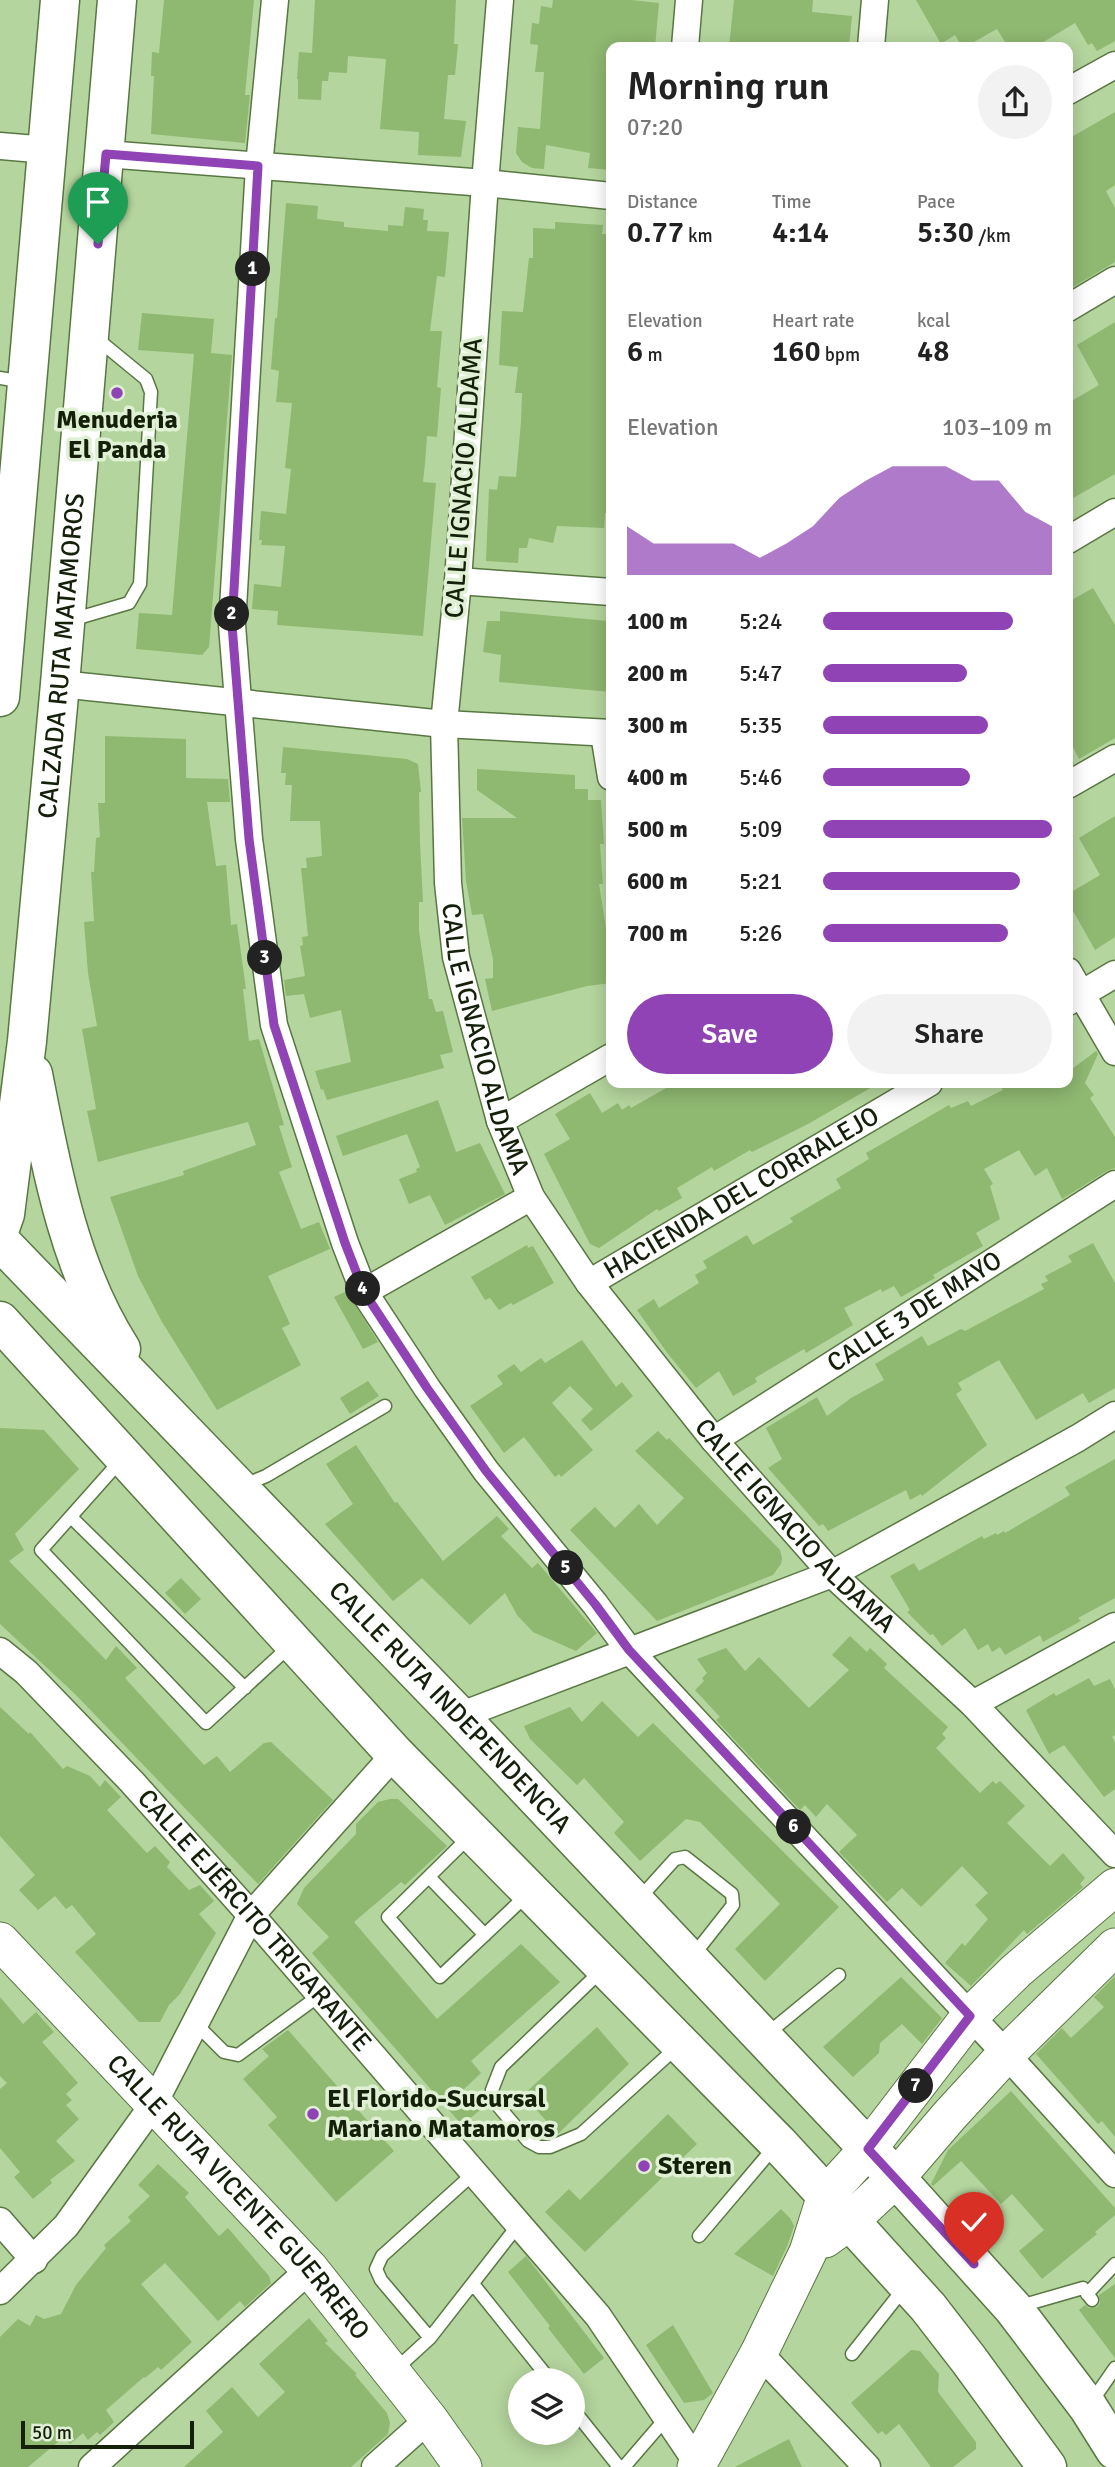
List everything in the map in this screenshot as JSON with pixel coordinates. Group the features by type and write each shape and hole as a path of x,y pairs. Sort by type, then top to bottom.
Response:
{"main road":[{"path":"0,687 14,381 48,150 60,0"},
{"name":"CALZADA RUTA MATAMOROS","path":"0,1228 5,1214 27,1041 106,154 117,0"},
{"path":"27,1041 48,1155 80,1262 110,1331 156,1403"},
{"name":"CALLE RUTA INDEPENDENCIA","path":"0,1241 459,1716 896,2178 1013,2308 1088,2407 1115,2450"},
{"path":"0,1321 395,1754 778,2143 838,2208 907,2284 970,2360 1047,2467"},
{"path":"698,2465 760,2353 808,2252 838,2208 868,2149 970,2016 1016,1971 1115,1886"},
{"name":"CALLE RUTA VICENTE GUERRERO","path":"0,1941 310,2269 429,2419 463,2467"},
{"path":"838,2208 896,2178 1006,2053 1115,1947"}],"street":[{"path":"275,0 258,166 232,625 249,839 274,1025 345,1243 364,1292 427,1388 486,1471 595,1604 629,1650 1006,2053 1115,2174"},
{"name":"CALLE IGNACIO ALDAMA","path":"500,0 458,581 444,724 448,883 456,957 500,1121 531,1197 589,1283 714,1440 832,1574 973,1704 1115,1854"},
{"path":"686,42 690,0"},
{"path":"871,42 875,0"},
{"path":"1073,88 1115,65"},
{"path":"0,146 48,150"},
{"path":"106,154 485,183 606,196"},
{"path":"1073,305 1115,280"},
{"path":"1073,537 1115,512"},
{"path":"458,581 606,592"},
{"path":"60,684 444,724 606,734"},
{"path":"1073,782 1115,758"},
{"path":"1115,974 1074,998 1115,1052"},
{"path":"500,1121 606,1060"},
{"name":"HACIENDA DEL CORRALEJO","path":"589,1283 920,1088"},
{"name":"CALLE 3 DE MAYO","path":"714,1440 1115,1184"},
{"path":"364,1292 531,1197"},
{"path":"459,1716 832,1574 1115,1415"},
{"path":"973,1704 1115,1626"},
{"name":"CALLE EJÉRCITO TRIGARANTE","path":"0,1651 26,1672 132,1782 251,1915 598,2316 698,2465"},
{"path":"0,2291 66,2226 153,2105 251,1915 395,1754"},
{"path":"0,2221 34,2260"},
{"path":"92,2467 310,2269"},
{"path":"760,2353 867,2467"},
{"path":"375,2467 429,2419"}],"lane":[{"path":"65,621 129,603 140,584 151,391 146,379 90,333"},
{"path":"238,1488 266,1476 385,1406"},
{"path":"124,1457 41,1550 206,1723 294,1643"},
{"path":"71,1517 245,1688"},
{"path":"473,1833 388,1917 440,1977 531,1892"},
{"path":"635,1902 675,1859 685,1857 732,1894 733,1905 690,1959"},
{"path":"429,1877 485,1935"},
{"path":"605,1967 501,2067 492,2090 493,2099 528,2141 539,2147 550,2147 581,2134 680,2044"},
{"path":"763,2037 839,1975"},
{"path":"195,2023 224,2052 238,2055 320,1995"},
{"path":"699,2236 778,2143"},
{"path":"430,2339 381,2280 376,2269 382,2256 474,2173"},
{"path":"392,2373 430,2339 519,2224"},
{"path":"1013,2308 1083,2288 1090,2297 1115,2264"},
{"path":"473,2284 540,2368"},
{"path":"852,2354 907,2284"},
{"path":"1088,2407 1115,2368"},
{"path":"585,2423 622,2467 667,2417"}],"building":[{"path":"164,0 254,0 245,95 250,95 245,143 151,134 154,76 151,76 152,52 159,53"},
{"path":"315,0 456,0 454,44 458,44 455,75 448,75 444,119 466,121 461,157 418,155 419,132 380,129 386,59 348,56 347,73 329,72 328,81 322,81 321,100 298,99 299,52 312,53"},
{"path":"553,0 631,0 659,3 655,42 606,42 606,170 588,168 590,153 546,145 544,169 532,168 522,162 516,153 518,127 540,129 544,72 535,72 538,45 530,44 532,23 539,24 541,6 552,8"},
{"path":"734,0 813,0 812,12 852,16 849,42 730,42"},
{"path":"916,0 1115,0 1115,41 1097,51 1092,43 1088,45 1075,23 1043,42 1005,42 997,29 974,42 959,42 955,35 940,42"},
{"path":"1115,112 1115,185 1106,191 1115,208 1115,262 1073,287 1073,136"},
{"path":"286,203 318,206 317,219 344,222 344,227 388,231 388,225 403,226 405,207 424,209 423,220 428,220 427,231 449,232 445,277 437,276 430,331 442,331 437,387 441,388 437,437 427,436 423,482 436,483 423,636 277,625 278,611 252,609 254,584 281,587 285,546 261,545 262,540 259,540 261,511 286,514 291,469 285,468 292,403 276,402 279,371 271,369"},
{"path":"555,222 603,225 602,234 606,234 604,528 557,526 553,543 529,538 527,548 519,548 518,563 486,561 489,489 497,490 499,476 516,477 521,422 522,393 515,393 518,367 499,365 502,311 523,312 529,258 533,258 533,228 555,229"},
{"path":"142,313 214,319 211,353 232,355 209,647 202,655 136,649 139,613 172,615 194,354 138,350"},
{"path":"1115,322 1115,474 1073,498 1073,400 1099,385 1077,345"},
{"path":"1093,588 1115,625 1115,738 1079,759 1073,748 1073,599"},
{"path":"500,611 606,621 606,692 499,682 501,655 483,652 487,621 500,621"},
{"path":"105,736 186,739 186,778 228,779 230,802 207,802 216,866 226,865 231,925 237,924 246,989 243,989 249,1041 259,1039 284,1125 279,1126 292,1167 279,1172 301,1229 319,1222 330,1249 268,1276 290,1324 282,1328 301,1365 217,1410 162,1322 138,1276 110,1197 184,1175 183,1171 256,1145 248,1122 98,1162 87,1111 96,1109 82,1029 97,1026 88,973 84,922 94,921 91,872 94,872 96,838 100,837 98,803 105,803"},
{"path":"283,747 407,759 418,764 423,902 419,902 419,931 429,999 432,999 436,1012 443,1011 453,1052 440,1055 444,1068 327,1100 323,1089 321,1090 315,1071 351,1062 341,1010 310,1018 304,994 286,996 284,980 305,976 300,946 303,945 302,937 308,936 301,868 307,868 306,858 322,856 320,821 290,821 292,785 285,785 286,773 281,773"},
{"path":"477,769 575,775 575,789 588,789 588,800 601,800 604,844 600,844 603,884 599,884 606,928 606,984 587,986 492,1011 485,979 493,978 493,959 483,914 472,915 466,881 462,818 517,818 477,790"},
{"path":"1115,816 1115,937 1095,950 1073,911 1073,891 1100,875 1079,838"},
{"path":"1096,1051 1098,1054 1085,1083 1094,1095 1090,1098 1115,1137 1115,1168 1062,1199 1047,1168 1035,1176 1019,1150 984,1169 993,1184 990,1186 1000,1219 976,1233 983,1246 901,1297 894,1286 882,1292 881,1289 844,1308 853,1325 806,1353 804,1349 755,1378 757,1382 733,1396 719,1371 696,1388 637,1310 654,1299 659,1308 699,1283 695,1275 707,1268 703,1261 747,1235 753,1245 793,1222 790,1218 841,1188 836,1179 869,1159 866,1153 949,1105 951,1108 968,1101 971,1106 1003,1090 1002,1088 1073,1088 1073,1068"},
{"path":"666,1088 870,1088 808,1124 752,1152 750,1150 714,1171 712,1167 677,1188 682,1198 659,1211 657,1209 599,1248 590,1244 544,1154 570,1139 555,1114 590,1093 602,1113 618,1103 622,1110 629,1105 631,1108"},
{"path":"438,1100 456,1152 480,1143 505,1194 445,1225 430,1195 409,1204 399,1179 417,1172 416,1169 420,1167 407,1134 343,1156 336,1136"},
{"path":"1093,1243 1115,1283 1115,1388 1089,1403 1083,1393 1036,1420 999,1360 958,1383 962,1390 956,1394 987,1445 922,1496 921,1494 910,1500 906,1490 828,1531 823,1524 819,1526 768,1468 782,1459 766,1428 817,1397 827,1416 851,1398 884,1380 875,1364 922,1336 928,1346 961,1329 965,1331 1044,1289 1041,1284 1048,1281 1045,1276 1072,1262 1068,1256"},
{"path":"527,1245 528,1248 533,1246 554,1283 499,1310 490,1298 485,1300 471,1277"},
{"path":"347,1291 378,1342 363,1349 334,1297"},
{"path":"582,1340 616,1387 622,1382 633,1396 591,1431 581,1420 593,1409 570,1386 552,1403 593,1450 561,1477 559,1474 555,1477 524,1437 504,1453 470,1406 503,1384 497,1376 514,1364 521,1372 541,1358 545,1363"},
{"path":"368,1381 379,1396 350,1414 340,1398"},
{"path":"0,1428 44,1430 79,1469 15,1534 24,1550 9,1561 106,1660 116,1646 137,1668 125,1678 204,1765 217,1756 230,1772 264,1743 271,1742 333,1800 258,1884 75,1694 0,1624"},
{"path":"658,1431 667,1440 669,1438 748,1517 780,1550 782,1558 773,1575 657,1621 570,1530 595,1507 615,1528 639,1504 657,1525 684,1498 635,1451"},
{"path":"356,1445 395,1503 397,1502 443,1561 497,1516 509,1529 501,1536 532,1568 538,1563 597,1633 576,1651 533,1632 517,1615 505,1593 470,1625 422,1578 393,1601 325,1524 353,1504 326,1464"},
{"path":"1115,1459 1115,1598 1078,1618 1081,1621 1043,1642 1040,1635 1005,1655 1000,1647 992,1652 988,1644 978,1650 965,1628 942,1646 933,1634 930,1635 907,1612 910,1610 890,1576 914,1563 919,1571 982,1536 984,1539 996,1533 1005,1533 1070,1495 1065,1487"},
{"path":"181,1578 201,1599 185,1614 165,1593"},
{"path":"850,1636 867,1652 870,1648 887,1664 884,1668 948,1727 942,1734 946,1738 936,1748 980,1793 993,1781 996,1784 1000,1781 1025,1806 1007,1823 1050,1866 1063,1853 1085,1878 1080,1884 1083,1887 1027,1934 1024,1930 971,1986 945,1963 962,1943 965,1946 988,1919 975,1905 988,1893 962,1866 921,1907 902,1888 887,1902 839,1852 857,1835 827,1804 816,1817 805,1805 800,1810 716,1720 720,1717 695,1690 704,1681 702,1678 707,1673 697,1659 726,1648 745,1671 759,1657 809,1708 849,1670 832,1655"},
{"path":"1089,1678 1094,1686 1110,1679 1115,1689 1115,1735 1112,1737 1115,1742 1115,1789 1104,1797 1064,1745 1049,1754 1026,1710 1054,1693 1056,1696"},
{"path":"602,1701 638,1737 653,1723 839,1907 765,1981 735,1949 780,1904 700,1822 686,1819 640,1861 614,1833 624,1822 584,1778 577,1785 530,1739 524,1726 570,1707 582,1722"},
{"path":"0,1707 29,1734 30,1732 63,1769 67,1766 90,1776 100,1787 105,1780 121,1797 107,1810 147,1853 155,1846 170,1862 167,1867 189,1890 200,1885 214,1901 199,1914 216,1933 160,2022 139,2022 75,1952 96,1934 72,1905 66,1909 55,1896 38,1910 19,1890 35,1875 0,1836"},
{"path":"398,1799 447,1846 405,1885 401,1882 354,1922 437,2019 521,1944 560,1982 471,2061 481,2073 463,2090 480,2110 462,2125 312,1953 329,1937 297,1904 304,1888 356,1834 356,1824 378,1802"},
{"path":"1115,1976 1115,2137 1102,2121 1098,2124 1036,2054 1062,2028 1071,2038 1104,2007 1094,1997"},
{"path":"901,1977 942,2018 922,2044 902,2024 880,2043 879,2053 853,2077 823,2047"},
{"path":"0,1997 23,2024 36,2012 54,2032 42,2042 78,2083 66,2094 72,2100 66,2105 79,2119 56,2141 75,2161 50,2180 52,2183 33,2199 14,2177 20,2172 0,2148 0,2089 7,2083 0,2076"},
{"path":"597,2027 629,2064 558,2134 523,2095"},
{"path":"288,2030 394,2151 336,2202 268,2125 277,2117 243,2079 269,2056 262,2049"},
{"path":"1011,2091 1115,2208 1115,2215 1095,2232 1097,2234 1042,2279 1019,2251 1044,2230 1012,2194 1001,2204 961,2161 933,2186 931,2184 948,2150"},
{"name":"Steren","path":"668,2114 697,2144 585,2252 545,2212 569,2189 580,2200"},
{"path":"158,2164 189,2193 185,2197 219,2236 228,2228 269,2276 271,2283 245,2307 240,2301 218,2321 165,2263 141,2284 192,2342 161,2370 158,2367 144,2377 106,2410 114,2422 100,2435 97,2432 88,2440 83,2433 70,2444 64,2437 28,2467 0,2467 0,2337 18,2319 30,2326 36,2315 44,2319 61,2314 76,2285 106,2248 104,2245 131,2221 128,2217 150,2196 138,2185"},
{"path":"781,2209 794,2226 773,2276 734,2254"},
{"path":"526,2256 604,2358 585,2373 585,2368 579,2368 508,2272"},
{"path":"1115,2284 1115,2358 1079,2310 1085,2305 1089,2308 1097,2307 1100,2303 1099,2295"},
{"path":"309,2318 328,2341 325,2343 357,2374 355,2375 387,2413 390,2423 388,2434 351,2467 184,2467 223,2432 206,2411 232,2387 258,2417 285,2392 259,2364"},
{"path":"673,2325 713,2393 704,2400 684,2403 646,2345"},
{"path":"911,2350 920,2351 939,2374 938,2392 976,2442 976,2449 953,2467 931,2467 899,2424 886,2435 882,2431 878,2434 851,2403"},
{"path":"789,2439 802,2467 735,2467"}],"place":[{"name":"Menuderia El Panda","path":"117,393"},
{"name":"El Florido-Sucursal Mariano Matamoros","path":"313,2114"},
{"name":"Steren","path":"644,2166"}],"route":[{"path":"98,244 106,154 258,166 232,625 233,659 249,839 274,1025 345,1243 364,1292 427,1388 486,1471 595,1604 629,1650 970,2016 868,2149 974,2264"}]}
